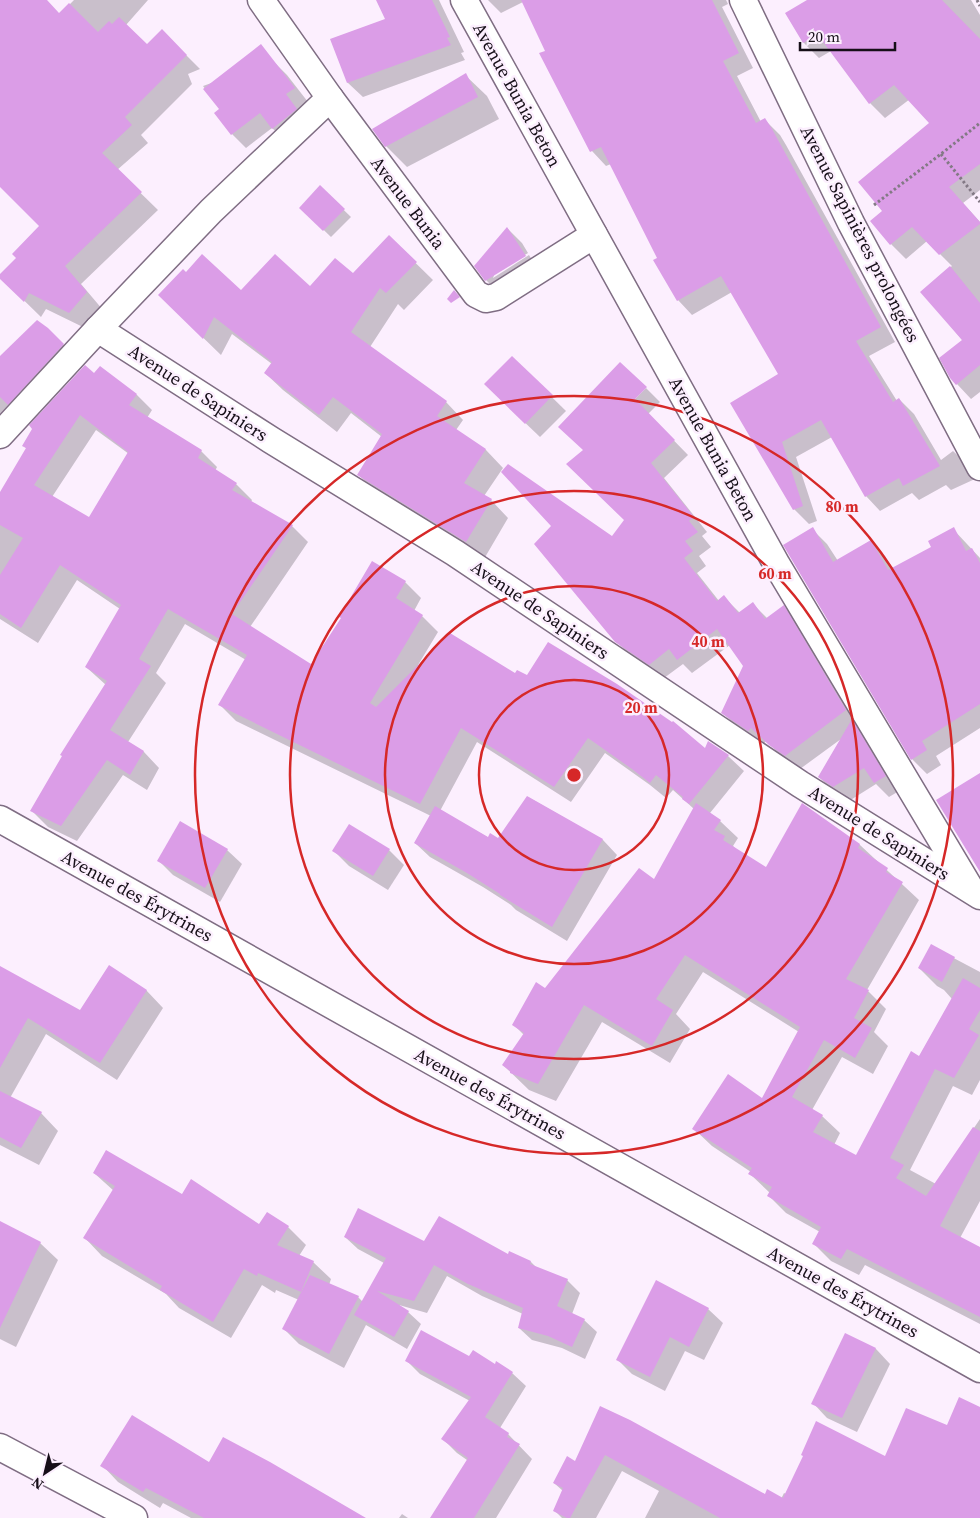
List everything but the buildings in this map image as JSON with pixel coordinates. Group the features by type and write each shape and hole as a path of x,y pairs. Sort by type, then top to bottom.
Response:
{"street":[{"name":"Avenue Bunia","path":"261,0 330,98 476,294 491,299 496,297 594,235"},
{"name":"Avenue Bunia Beton","path":"464,0 777,565 976,894"},
{"name":"Avenue Sapinières prolongées","path":"743,0 851,222 980,467"},
{"path":"0,435 211,211 330,98"},
{"name":"Avenue de Sapiniers","path":"98,329 272,440 455,553 800,784 976,894"},
{"name":"Avenue des Érytrines","path":"0,819 980,1369"},
{"path":"0,1447 134,1518"}],"path":[{"path":"977,0 980,6"},
{"path":"851,222 980,123"},
{"path":"941,154 980,202"}]}
